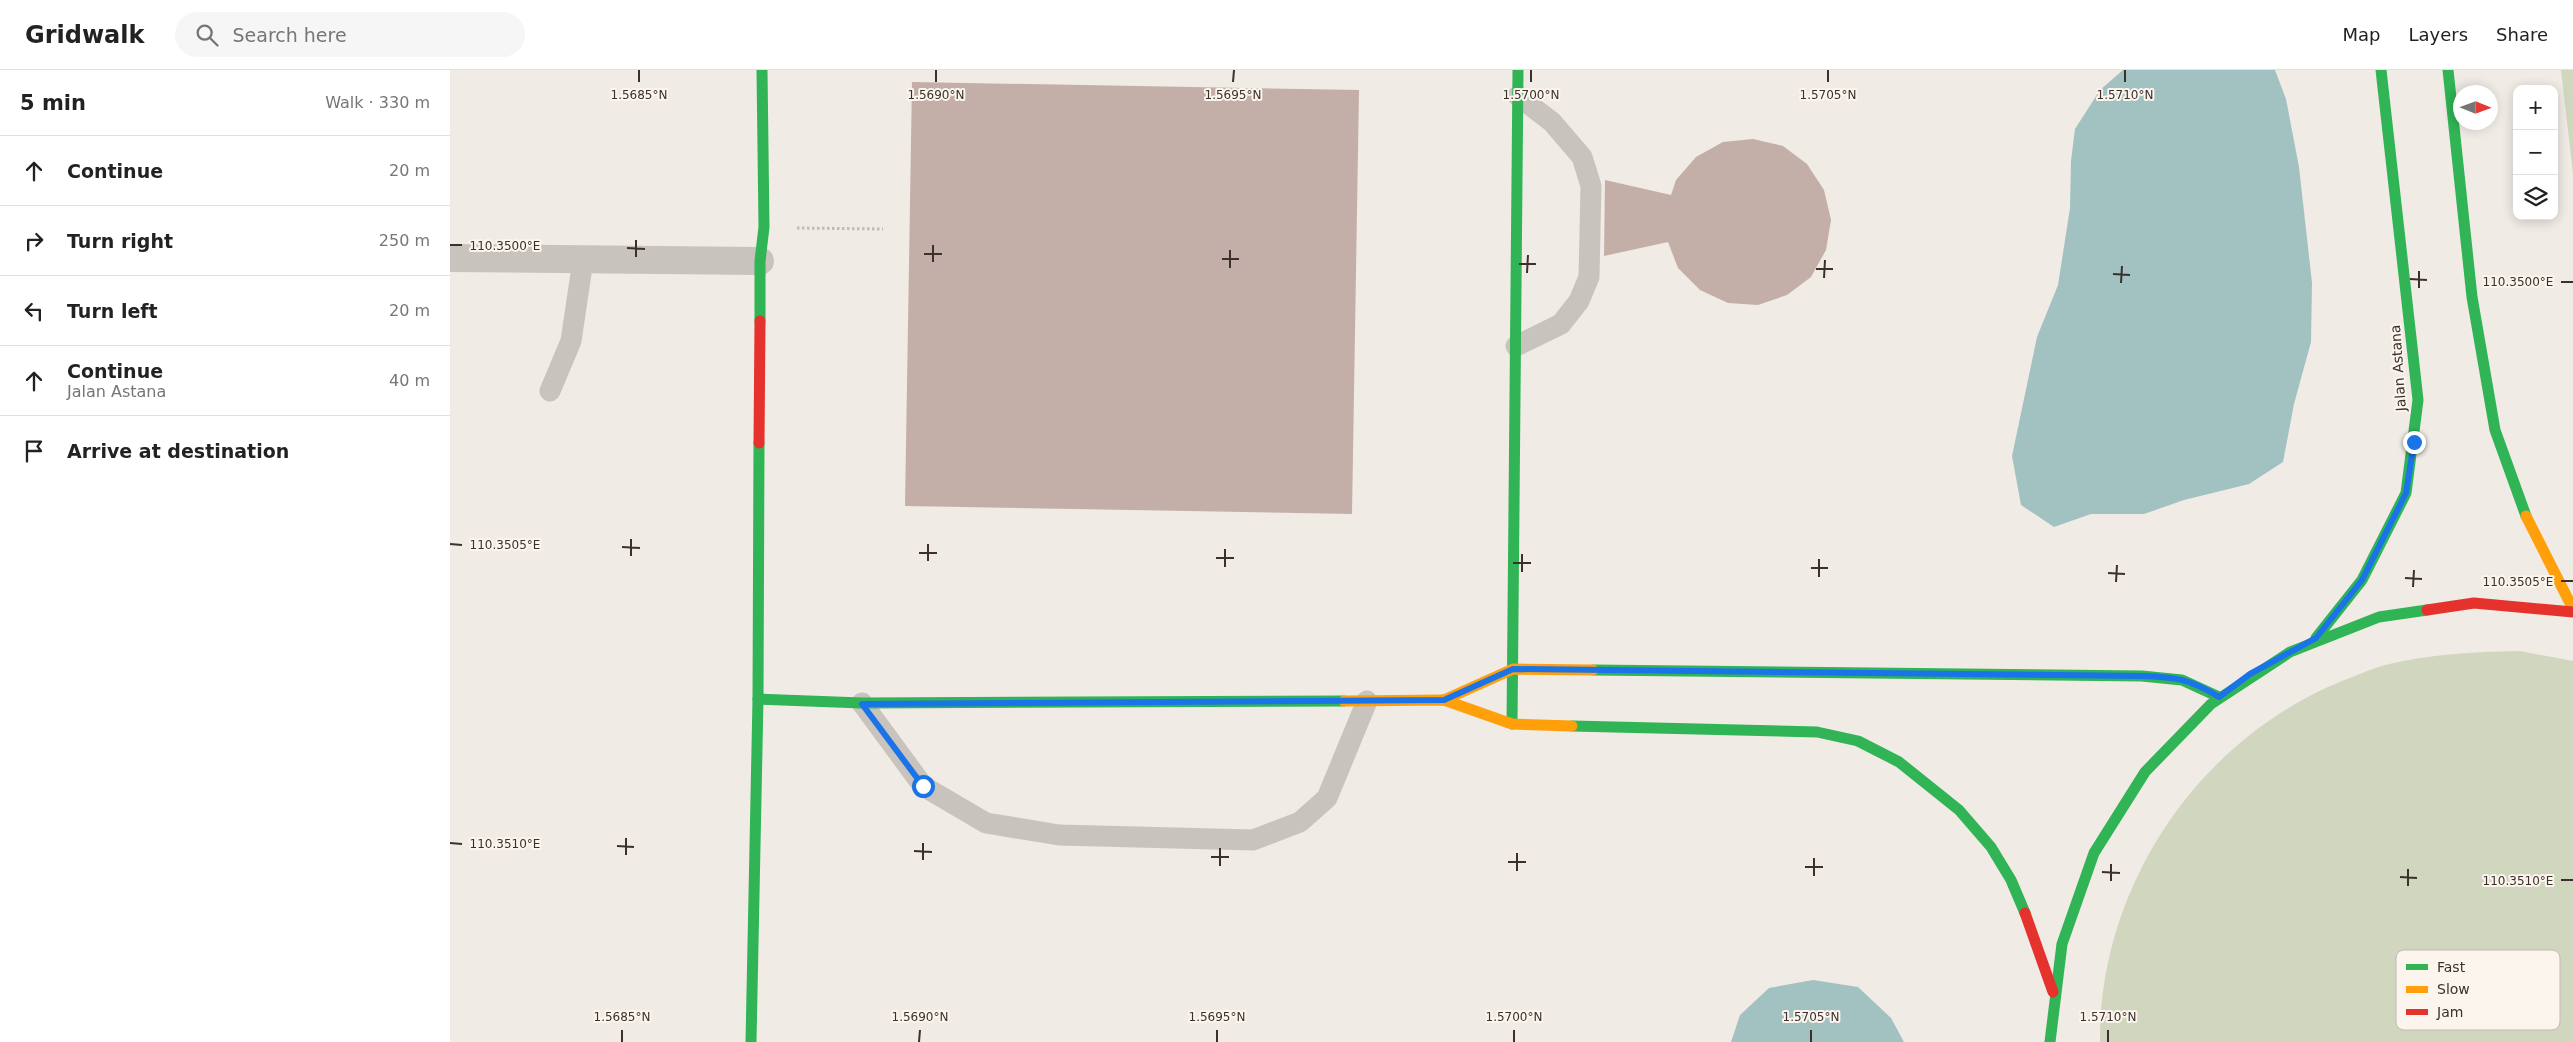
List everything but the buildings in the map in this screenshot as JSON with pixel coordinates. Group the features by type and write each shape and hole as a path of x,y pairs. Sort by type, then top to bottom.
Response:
{"street":[{"path":"751,1042 758,699 760,261 764,227 762,70"},
{"path":"1512,724 1518,70"},
{"name":"Jalan Astana","path":"2316,638 2362,580 2390,526 2406,493 2414,442 2418,400 2381,70"},
{"path":"2448,70 2472,297 2495,430 2509,474 2529,525 2573,610"},
{"path":"450,258 760,261"},
{"path":"2050,1042 2053,992 2059,954 2069,916 2097,845 2138,779 2189,722 2219,697 2250,674 2316,638 2387,615 2460,604 2524,605 2573,610"},
{"path":"1444,700 1513,669 2176,677 2198,684 2219,697"},
{"path":"758,699 862,704 1444,700 1512,724 1817,732 1857,741 1893,759 1924,780 1972,823 2002,863 2020,900 2053,992"}],"lane":[{"path":"1516,346 1561,324 1579,301 1589,277 1591,186 1582,157 1552,122 1518,96"},
{"path":"550,390 571,341 583,260"},
{"path":"862,704 923,786 986,823 1059,835 1254,840 1300,822 1327,798 1367,701"}],"path":[{"path":"764,227 883,229"}],"green space":[{"path":"2561,70 2573,70 2573,174"},
{"path":"2520,651 2573,661 2573,1042 2100,1042 2104,984 2117,928 2138,875 2167,825 2202,780 2243,740 2290,707 2342,681 2379,667 2402,661 2468,653"}],"water":[{"path":"2123,70 2275,70 2286,99 2299,167 2312,283 2311,342 2294,404 2283,462 2249,484 2184,500 2144,514 2091,514 2054,527 2021,505 2012,456 2037,337 2058,285 2070,208 2071,161 2075,129 2100,90"},
{"path":"1813,980 1858,987 1891,1018 1904,1042 1731,1042 1740,1015 1769,988"}],"traffic: fast":[{"path":"760,321 760,261 764,227 762,70"},
{"path":"1512,724 1518,70"},
{"path":"2316,638 2362,580 2406,493 2418,400 2381,70"},
{"path":"2448,70 2472,297 2495,430 2526,516"},
{"path":"751,1042 758,699 759,443"},
{"path":"2050,1042 2062,944 2094,853 2145,772 2211,704 2290,652 2379,617 2427,610"},
{"path":"1593,670 2142,676 2182,680 2219,697"},
{"path":"758,699 862,703 1344,701"},
{"path":"1572,726 1817,732 1858,741 1899,762 1959,810 1991,847 2011,880 2025,913"}],"traffic: slow":[{"path":"2526,516 2573,609"},
{"path":"1444,700 1513,669 1593,670"},
{"path":"1344,701 1444,700 1512,724 1572,726"}],"traffic: jam":[{"path":"759,443 760,321"},
{"path":"2427,610 2474,603 2573,612"},
{"path":"2025,913 2053,992"}],"route":[{"path":"923,786 862,704 1444,700 1513,669 2176,677 2198,684 2219,697 2250,674 2316,638 2362,580 2406,493 2414,442"}]}
